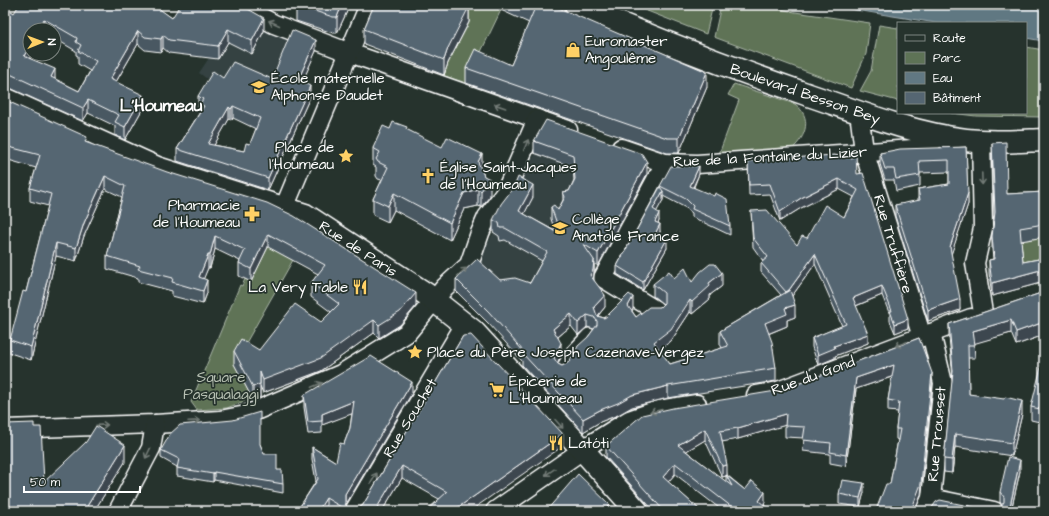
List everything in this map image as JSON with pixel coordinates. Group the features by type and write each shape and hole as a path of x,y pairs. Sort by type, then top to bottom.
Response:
{"street":[{"path":"238,5 274,24 350,53 584,135"},
{"path":"284,208 369,5"},
{"name":"Boulevard Besson Bey","path":"576,5 663,43 896,125 938,135 981,140 1044,140"},
{"name":"Rue de Paris","path":"5,99 157,168 305,215 434,300 465,324 539,394 582,450 637,511"},
{"name":"Rue Truffière","path":"859,112 864,151 926,335"},
{"path":"5,429 155,424 232,419 246,415 341,374 407,333 445,287 469,265 487,217 504,192 537,119"},
{"name":"Rue de la Fontaine du Lizier","path":"605,142 665,163 697,164 864,151 927,148 938,135"},
{"path":"981,140 983,228 975,263 983,313"},
{"path":"655,310 624,300 604,278 665,163"},
{"name":"Rue du Gond","path":"740,398 778,391 1002,307"},
{"name":"Rue Souchet","path":"354,511 465,324"},
{"path":"562,370 572,353 589,335"},
{"name":"Rue Trousset","path":"926,335 943,383 928,504"},
{"path":"495,511 582,450 635,418 658,410 717,401"},
{"path":"118,511 151,448 155,424"},
{"path":"928,504 994,511"}],"shaded area":[{"name":"École maternelle Alphonse Daudet","path":"243,18 316,51 298,92 310,97 286,152 268,145 271,136 222,90 199,73 209,58 218,59"},
{"name":"Collège Anatole France","path":"547,131 647,173 647,178 596,277 587,272 489,324 454,289 475,268"}],"green space":[{"path":"465,5 490,5 501,10 466,83 444,76 448,63 469,23"},
{"path":"632,5 713,5 706,34"},
{"path":"721,5 761,5 795,12 870,23 866,54 851,88 714,37"},
{"path":"879,25 897,28 897,101 860,91 871,71"},
{"path":"1027,47 1044,50 1044,117 976,116 959,114 1027,114"},
{"path":"734,84 795,104 800,109 804,115 806,126 801,138 792,149 719,154 739,100 728,95"},
{"path":"1044,237 1044,283 1035,285 1033,273 1023,275 1020,241"},
{"name":"Square Pasqualaggi","path":"264,244 293,260 234,364 252,398 227,408 197,410 191,402 240,285 242,286 245,279 251,282"}],"water":[{"path":"825,5 1044,5 1044,39 1043,41 1027,38 1027,22 930,22"}],"building":[{"path":"19,5 154,5 172,18 180,5 241,5 264,18 252,41 228,29 218,46 169,40 163,35 161,39 145,37 138,31 110,79 143,95 125,127 115,122 119,115 88,100 83,108 10,74 5,74 5,7 14,13"},
{"path":"296,5 342,5 337,17 333,17"},
{"path":"374,5 468,5 469,7 448,48 444,60 364,29"},
{"name":"Euromaster Angoulême","path":"523,5 552,5 707,72 679,138 667,138 466,68 475,49 511,65 534,10"},
{"path":"292,30 316,40 298,80 310,86 268,178 177,149 204,106 200,104 203,99 198,96 213,71 223,78 233,62 272,79","holes":["233,106 260,118 250,144 246,143 244,151 208,144 229,107 231,109"]},
{"path":"5,100 87,137 85,142 167,172 267,203 294,216 416,293 400,312 379,325 374,320 321,358 263,380 260,372 260,384 253,387 234,351 241,339 259,350 295,304 321,322 339,304 311,283 325,265 268,234 251,269 239,263 245,250 215,236 210,255 208,255 199,277 207,280 203,291 172,282 173,278 138,269 140,266 107,256 125,186 105,176 84,223 76,248 56,243 31,347 10,340 23,291 26,292 51,194 30,188 40,155 5,146"},
{"path":"546,120 642,154 647,162 598,253 583,244 594,260 593,270 590,275 605,295 594,307 597,316 604,318 607,316 629,294 633,297 628,306 636,317 649,307 660,307 664,303 664,293 653,284 669,271 674,278 685,268 692,282 700,272 710,264 715,264 722,273 709,283 710,286 692,302 690,300 671,329 654,342 670,364 728,346 720,331 790,290 795,305 785,308 787,314 765,323 772,342 776,368 668,386 632,395 583,419 522,353 524,352 489,312 456,279 477,259 500,280 515,278 530,283 547,252 505,228 500,228 499,223 493,220 501,204 514,187 518,177 533,185 519,211 561,235 551,207 554,205 558,210 565,197 563,192 569,191 575,179 573,155 534,141","holes":["571,314 578,323 587,315 594,317 597,321 597,325 588,337 578,346 569,362 562,366 558,364 554,358 561,343 553,329"]},
{"path":"393,122 407,127 406,129 442,147 447,137 482,154 478,162 484,176 490,179 481,191 478,189 464,193 450,223 394,193 388,206 373,199 388,167 378,162 376,159 380,152 373,148 383,126 390,129"},
{"path":"1006,142 1007,194 1044,192 1044,224 1020,228 1023,262 1044,258 1044,269 992,283 989,260 994,259 992,236 995,212 992,143"},
{"path":"966,147 968,193 950,247 960,299 928,310 895,205 920,200 918,189 949,184 949,160 919,161 920,175 896,179 894,169 885,169 880,153 900,149"},
{"path":"856,154 857,174 863,173 908,319 895,324 890,311 892,311 882,286 853,298 868,334 834,346 835,348 818,355 812,338 846,324 815,254 786,292 761,263 768,257 753,238 751,211 767,210 797,245 802,236 807,238 825,205 844,217 858,190 839,179 801,198 780,212 770,184 749,185 748,161 834,155 852,158"},
{"path":"671,166 699,166 690,186 714,196 715,193 727,199 730,226 692,209 693,206 686,199 660,186"},
{"path":"660,187 663,191 653,209 659,213 655,222 660,224 655,234 667,239 643,282 617,266"},
{"path":"1044,292 1044,322 1016,332 1011,320 973,331 975,345 968,345 969,394 1004,399 1005,397 1022,401 1012,443 955,434 952,460 944,459 953,371 949,324"},
{"path":"471,335 563,434 453,511 426,511 447,492 402,466 375,511 348,511 326,498 318,511 297,511 318,479 312,447 336,462 340,443 344,444 350,428 354,401 322,414 322,421 308,422 304,395 371,356 412,382 345,494 345,504 348,508 353,510 359,508 363,505 463,336"},
{"path":"919,338 932,373 921,484 911,511 876,510 886,484 890,484 900,429 896,429 899,402 888,400 894,365 856,378 846,455 830,452 831,443 803,440 805,427 785,426 786,414 738,428 720,431 727,465 722,466 705,429 678,445 732,486 726,475 745,490 752,481 765,492 759,501 770,510 769,511 737,511 675,463 663,477 701,511 664,511 606,446 642,415 673,408 782,390"},
{"path":"1042,363 1044,363 1044,410 1031,407"},
{"path":"260,412 260,444 264,454 277,454 277,470 282,470 283,484 214,472 213,474 177,468 179,459 161,450 170,434 180,425 233,420"},
{"path":"34,423 34,427 41,427 44,482 86,442 96,426 125,445 84,511 11,511 5,506 5,424"},
{"path":"1008,457 1020,460 1009,511 992,511 998,510 1004,502 1004,497 1000,492"},
{"path":"578,474 610,505 604,511 546,511"},
{"path":"842,480 864,483 860,498 839,494"},
{"path":"940,500 992,511 918,511 931,509 936,502"}],"place":[{"name":"Euromaster Angoulême","path":"573,50"},
{"name":"École maternelle Alphonse Daudet","path":"259,87"},
{"name":"Place de l'Houmeau","path":"346,156"},
{"name":"Église Saint-Jacques de l'Houmeau","path":"428,176"},
{"name":"Pharmacie de l'Houmeau","path":"252,214"},
{"name":"Collège Anatole France","path":"560,228"},
{"name":"La Very Table","path":"360,287"},
{"name":"Place du Père Joseph Cazenave-Vergez","path":"415,352"},
{"name":"Épicerie de L’Houmeau","path":"497,390"},
{"name":"Latóti","path":"556,443"}],"district":[{"name":"L'Houmeau","path":"161,106"}]}
